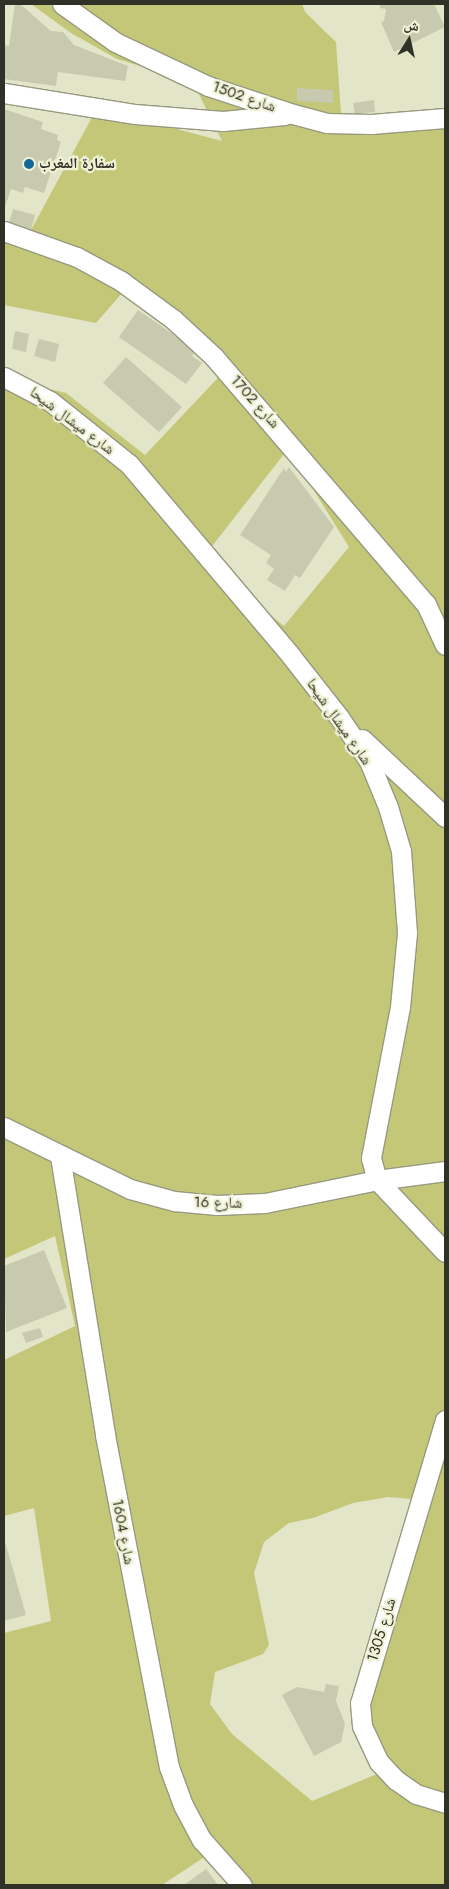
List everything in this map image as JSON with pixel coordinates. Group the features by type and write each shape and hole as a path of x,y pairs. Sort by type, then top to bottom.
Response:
{"street":[{"name":"شارع 1502","path":"62,4 115,42 208,86 293,114 326,123 371,124 445,118"},
{"path":"4,93 135,114 223,121 293,114"},
{"name":"شارع 1702","path":"4,230 77,256 121,281 173,319 214,357 426,604 445,645"},
{"name":"شارع ميشال شيحا","path":"4,377 50,401 129,464 339,717 368,761 388,807 400,851 406,893 407,933 400,1008 371,1158 377,1180"},
{"path":"339,717 445,816"},
{"name":"شارع 16","path":"4,1127 60,1156 130,1188 174,1201 218,1205 265,1203 377,1180 445,1171"},
{"name":"شارع 1604","path":"60,1156 105,1435 169,1767 183,1805 202,1840 242,1885"},
{"path":"377,1180 445,1252"},
{"name":"شارع 1305","path":"445,1420 360,1704 362,1726 379,1762 396,1780 416,1794 445,1804"}],"green space":[{"path":"31,4 302,4 305,12 336,42 342,128 445,110 445,1885 241,1885 212,1852 162,1885 4,1885 4,1633 51,1621 34,1508 4,1516 4,1360 75,1326 55,1236 4,1259 4,378 66,393 145,455 231,364 130,284 96,323 4,305 4,226 31,230 97,108 222,141 193,82 117,59 71,33","holes":["288,449 349,547 284,626 202,559","388,1497 424,1500 364,1698 379,1753 389,1769 312,1801 232,1734 210,1704 215,1672 263,1654 269,1645 254,1573 264,1542 289,1523 313,1518 353,1503"]}],"building":[{"path":"15,4 20,4 51,31 63,32 74,45 128,66 125,81 58,72 56,86 4,79 4,45 9,46"},
{"path":"380,4 434,4 445,27 394,52 381,22 384,21 386,9 380,8"},
{"path":"297,88 333,90 333,103 297,101"},
{"path":"374,100 375,112 355,114 353,103"},
{"name":"سفارة المغرب","path":"4,109 43,122 41,129 58,135 57,140 61,142 44,193 25,187 23,193 11,189 5,207"},
{"path":"13,209 35,215 31,230 9,223"},
{"path":"138,310 196,350 192,356 202,363 186,384 119,337"},
{"path":"15,331 29,334 26,352 12,349"},
{"path":"39,339 59,344 55,362 34,356"},
{"path":"126,357 182,407 159,432 103,383"},
{"path":"289,467 334,527 300,578 295,575 285,591 267,580 274,569 266,563 271,555 240,535 284,468 286,472"},
{"path":"44,1250 67,1308 6,1332 4,1266"},
{"path":"40,1328 43,1337 26,1343 22,1333"},
{"path":"4,1538 26,1615 4,1621"},
{"path":"326,1684 339,1686 336,1701 345,1724 341,1742 314,1756 282,1695 297,1687 324,1692"},
{"path":"206,1869 218,1885 184,1885"}],"place":[{"name":"سفارة المغرب","path":"29,164"}]}
